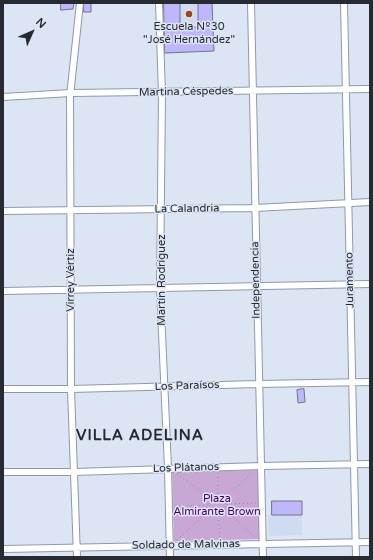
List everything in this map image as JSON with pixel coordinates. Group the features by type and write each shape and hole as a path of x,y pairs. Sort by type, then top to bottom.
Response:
{"street":[{"name":"Virrey Vértiz","path":"77,557 71,389 71,93 80,3"},
{"name":"Martín Rodríguez","path":"159,3 162,92 160,288 168,468 170,557"},
{"name":"Independencia","path":"251,3 258,384 263,557"},
{"name":"Juramento","path":"344,3 356,557"},
{"name":"Martina Céspedes","path":"3,97 71,93 370,89"},
{"name":"La Calandria","path":"3,211 255,208 370,202"},
{"path":"3,291 370,284"},
{"name":"Los Paraísos","path":"3,389 71,389 370,382"},
{"name":"Los Plátanos","path":"3,472 74,472 168,468 370,464"},
{"name":"Soldado de Malvinas","path":"3,549 77,549 170,545 370,542"}],"path":[{"path":"224,499 261,466"},
{"path":"217,467 218,496"},
{"path":"168,468 212,499"},
{"path":"212,499 218,496"},
{"path":"212,499 212,508 218,511 224,509 226,504 224,499 218,496"},
{"path":"226,504 262,503"},
{"path":"169,506 211,504"},
{"path":"170,545 212,508"},
{"path":"224,509 263,544"},
{"path":"218,511 220,545"}],"shaded area":[{"name":"Escuela Nº30 \"José Hernández\"","path":"180,3 198,3 198,25 180,25"},
{"path":"268,515 302,515 302,535 269,536"}],"green space":[{"name":"Plaza Almirante Brown","path":"260,470 262,539 174,541 172,472"}],"building":[{"path":"61,3 74,3 73,9 61,10"},
{"path":"84,3 91,3 91,12 84,12"},
{"path":"164,3 180,3 180,27 198,27 198,3 212,3 214,51 165,53"},
{"path":"304,389 305,402 298,403 297,390"},
{"path":"272,501 302,501 302,515 272,515"}],"place":[{"name":"Escuela Nº30 \"José Hernández\"","path":"189,14"}],"district":[{"name":"VILLA ADELINA","path":"140,436"}]}
